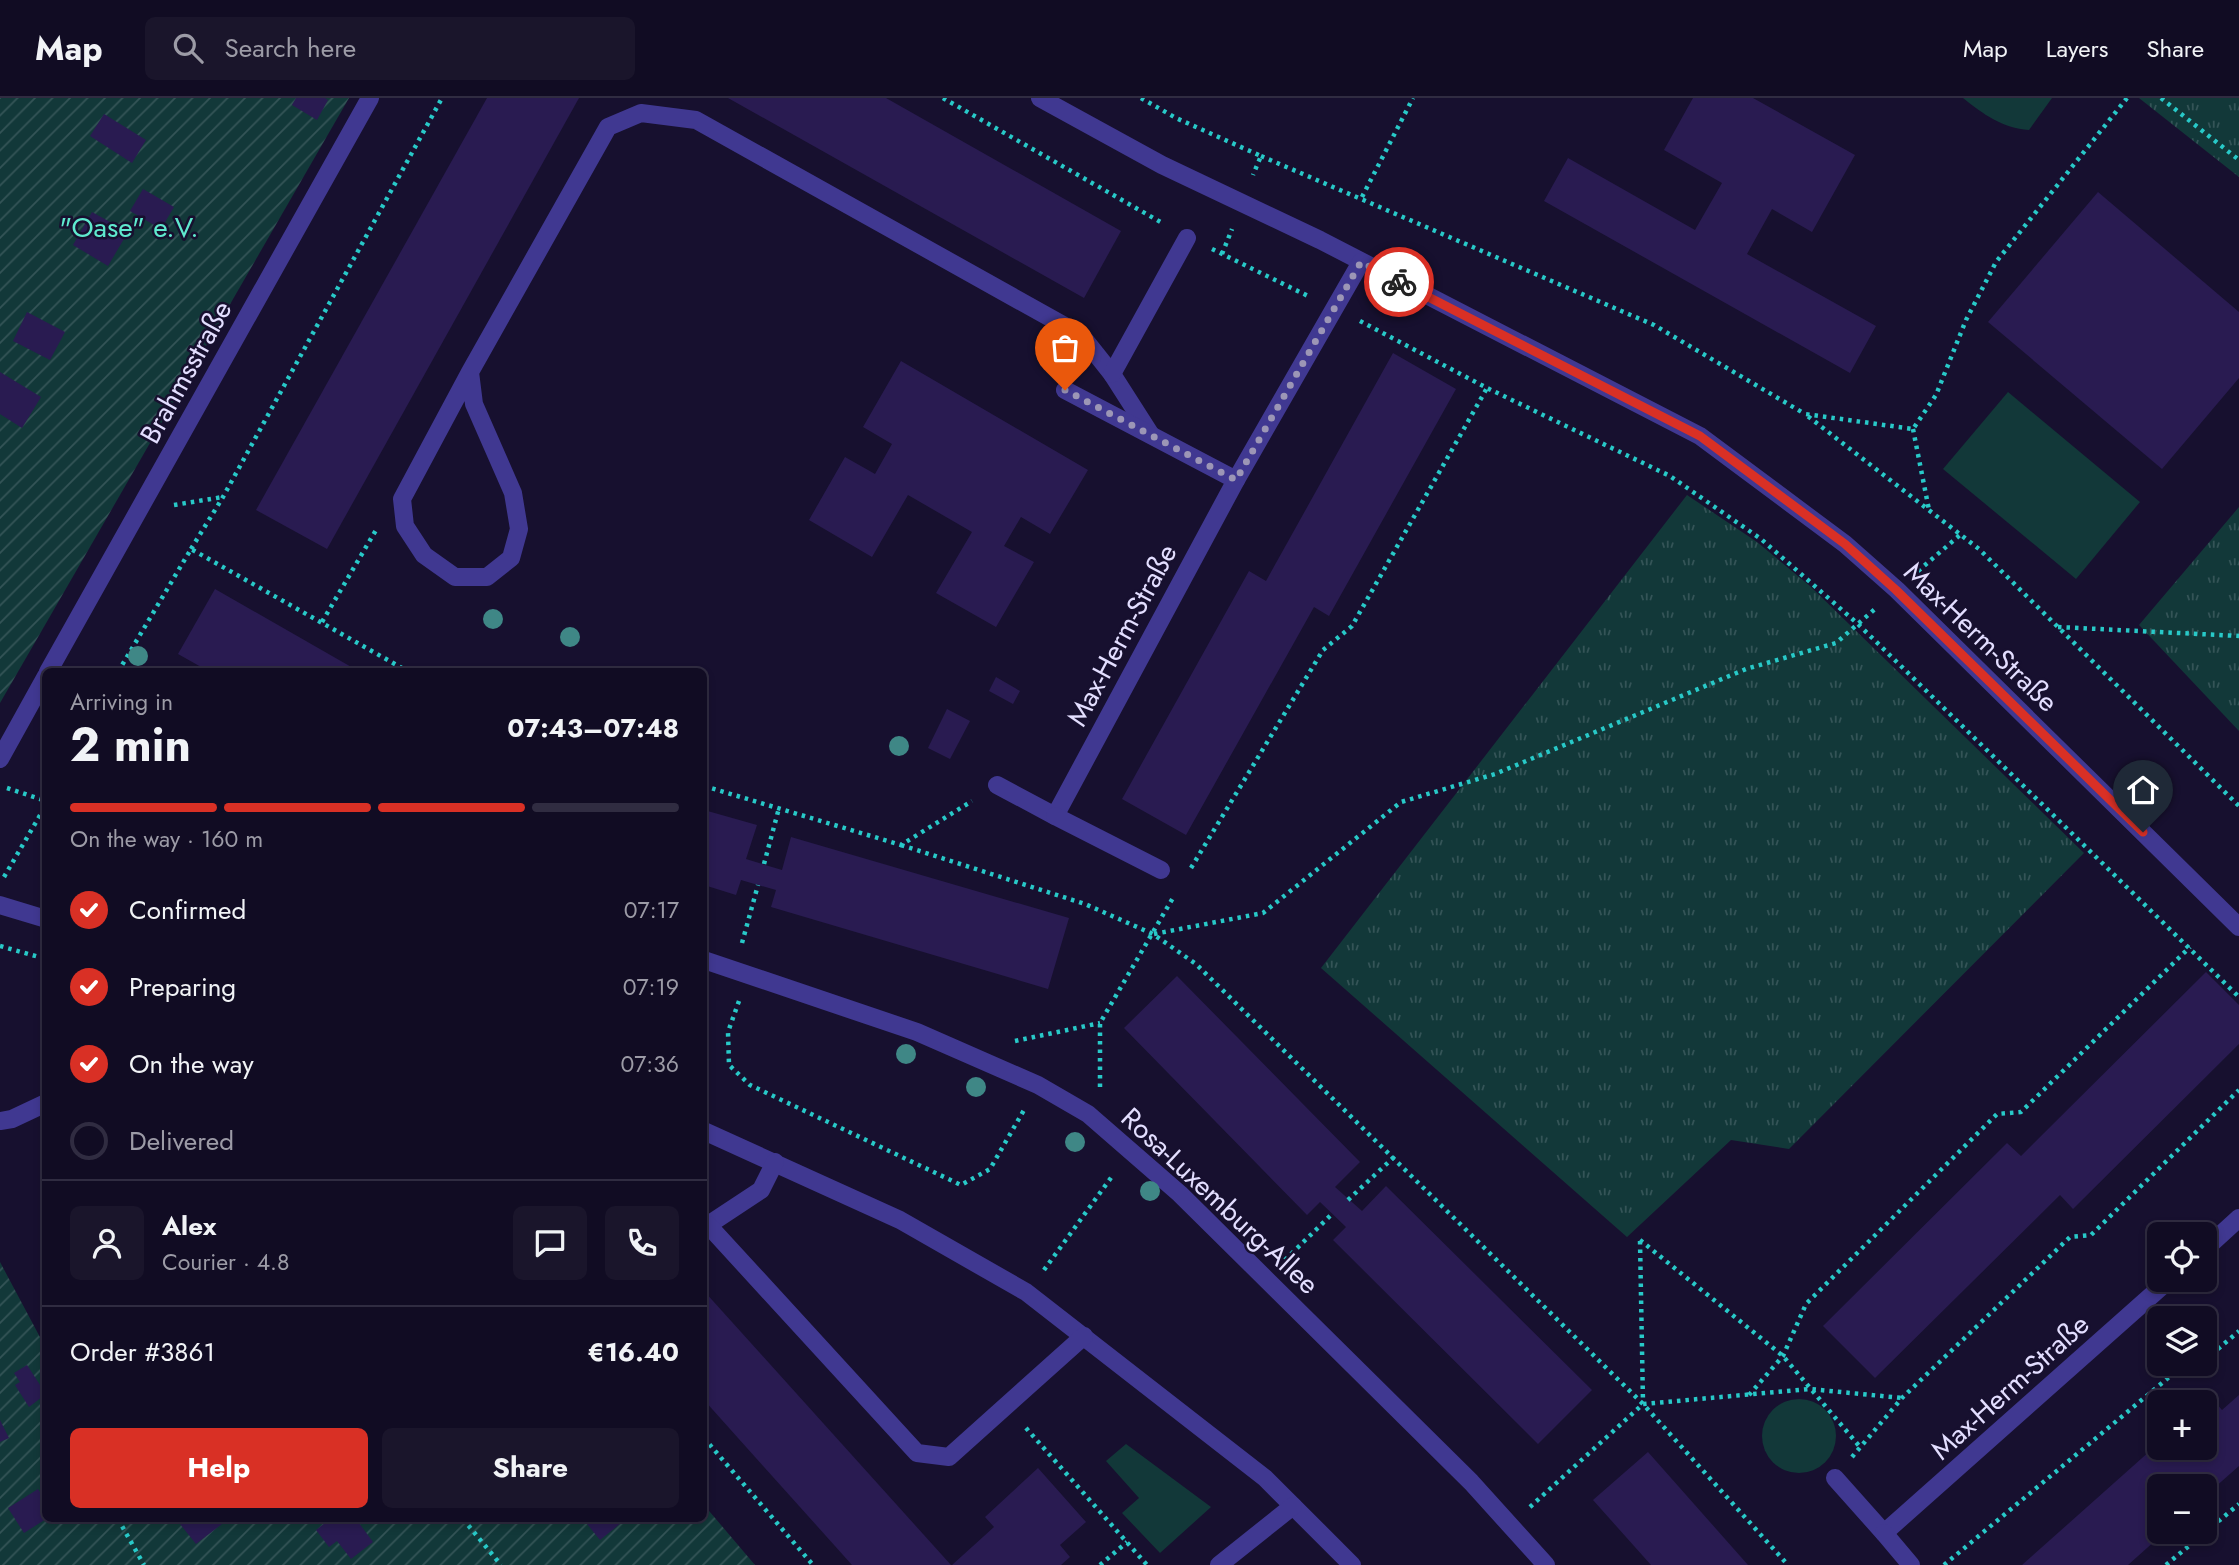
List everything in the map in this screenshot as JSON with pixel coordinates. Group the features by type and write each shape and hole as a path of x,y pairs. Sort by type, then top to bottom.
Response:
{"street":[{"name":"Brahmsstraße","path":"52,668 370,98"},
{"name":"Max-Herm-Straße","path":"1040,98 1162,165 1361,262 1700,436 1834,536 1896,590 2239,927"},
{"path":"470,372 474,404 513,493 519,529 510,558 487,577 455,577 424,555 405,526 402,499 470,372 608,127 641,113 696,120 1082,335 1112,374 1151,435"},
{"path":"1112,374 1188,238"},
{"name":"Max-Herm-Straße","path":"1055,816 1236,480 1361,262"},
{"path":"1065,390 1236,480"},
{"name":"Brahmsstraße","path":"0,759 42,685"},
{"path":"997,785 1161,870"},
{"path":"0,905 42,918"},
{"name":"Rosa-Luxemburg-Allee","path":"707,961 917,1032 1038,1085 1087,1114 1131,1149 1471,1482 1546,1565"},
{"path":"0,1121 12,1119 42,1105"},
{"path":"707,1132 900,1220 1026,1292 1265,1478 1352,1565"},
{"path":"707,1223 761,1190 775,1162"},
{"path":"2217,1238 2239,1219"},
{"path":"707,1225 917,1453 949,1457 1084,1336"},
{"name":"Max-Herm-Straße","path":"1884,1533 2155,1292"},
{"path":"1835,1478 1911,1565"},
{"path":"1226,1563 1293,1506"}],"path":[{"path":"120,668 223,497 442,98"},
{"path":"943,98 1188,238 1336,309 1487,388 1670,476 1761,539 1858,624 2239,996"},
{"path":"1362,197 1413,98"},
{"path":"1929,511 1913,429 1936,395 1966,320 1996,262 2127,98"},
{"path":"2161,98 2239,160"},
{"path":"1261,156 1362,197 1654,325 1805,414 1979,549 2239,806"},
{"path":"1100,1088 1100,1023 1183,880 1323,650 1352,626 1487,388"},
{"path":"1805,414 1913,429"},
{"path":"139,511 223,497"},
{"path":"322,622 368,540 402,499"},
{"path":"191,549 402,668"},
{"path":"1153,934 1264,913 1401,802 1495,774 1746,669 1836,643 1858,624"},
{"path":"2057,627 2239,636"},
{"path":"901,845 997,785"},
{"path":"0,786 42,802"},
{"path":"707,787 1085,904 1153,934 1196,964 1643,1404 1788,1565"},
{"path":"764,864 779,808"},
{"path":"0,885 42,810"},
{"path":"1161,870 1183,880"},
{"path":"758,885 740,950 748,976 728,1032 729,1065 750,1085 961,1185 990,1169 1038,1085"},
{"path":"0,946 42,958"},
{"path":"1749,1395 1783,1356 1806,1304 1997,1114 2021,1112 2190,947"},
{"path":"1007,1043 1100,1023"},
{"path":"1835,1478 1902,1398 2070,1237 2091,1235 2239,1090"},
{"path":"1026,1292 1131,1149"},
{"path":"1348,1200 1394,1157"},
{"path":"1294,1251 1332,1214"},
{"path":"1643,1404 1640,1240 1783,1356 1860,1447"},
{"path":"2217,1350 2239,1331"},
{"path":"1944,1565 2170,1376"},
{"path":"1529,1507 1643,1404 1811,1389 1902,1398"},
{"path":"1007,1406 1147,1565"},
{"path":"707,1441 813,1565"},
{"path":"2166,1565 2239,1504"},
{"path":"120,1522 144,1565"},
{"path":"465,1522 501,1565"},
{"path":"1100,1565 1127,1542"}],"green space":[{"name":"\"Oase\" e.V.","path":"0,98 349,98 0,703"},
{"path":"1963,98 2052,98 2029,130 2002,123"},
{"path":"2139,98 2239,98 2239,177"},
{"path":"2008,392 2140,502 2076,579 1943,469"},
{"path":"1687,495 1757,542 1810,586 2084,853 1789,1149 1731,1140 1627,1237 1321,968"},
{"path":"2239,507 2239,731 2139,625"},
{"path":"0,1262 42,1338 42,1522 707,1522 707,1509 755,1565 0,1565"},
{"path":"1799,1399 1813,1402 1825,1410 1833,1422 1836,1436 1833,1450 1825,1462 1813,1470 1799,1473 1785,1470 1773,1462 1765,1450 1762,1436 1765,1422 1773,1410 1785,1402"},
{"path":"1126,1444 1211,1507 1160,1553 1122,1513 1139,1498 1106,1461"}],"building":[{"path":"296,98 328,100 317,120 292,105"},
{"path":"487,98 579,98 327,549 256,510"},
{"path":"728,98 886,98 1121,231 1084,298"},
{"path":"1693,98 1753,98 1855,155 1812,232 1772,209 1747,254 1876,326 1850,373 1544,201 1568,158 1695,230 1722,183 1664,150"},
{"path":"104,114 146,140 132,163 90,136"},
{"path":"143,189 174,207 161,229 130,211"},
{"path":"2098,192 2239,312 2239,378 2162,469 1988,322"},
{"path":"92,212 128,232 108,266 73,245"},
{"path":"27,312 65,332 50,360 13,341"},
{"path":"1393,353 1456,389 1329,616 1314,607 1186,835 1122,799 1249,571 1266,581"},
{"path":"901,361 1088,470 1050,534 1021,517 1004,546 1034,562 996,627 936,593 972,532 908,495 872,557 809,520 845,457 875,474 892,444 863,427"},
{"path":"0,372 41,397 22,428 0,414"},
{"path":"215,589 353,668 203,668 178,654"},
{"path":"996,677 1020,691 1013,704 989,691"},
{"path":"947,709 970,721 950,759 928,748"},
{"path":"707,811 757,825 746,859 782,870 791,837 1069,918 1048,989 771,907 776,890 741,880 736,895 707,886"},
{"path":"2206,972 2239,1005 2239,1044 2073,1209 2060,1195 1875,1378 1823,1326 2007,1143 2021,1156"},
{"path":"1177,976 1360,1162 1335,1187 1362,1211 1386,1186 1592,1390 1538,1444 1333,1240 1346,1227 1320,1202 1307,1215 1124,1028"},
{"path":"707,1294 951,1565 852,1565 707,1403"},
{"path":"27,1365 42,1388 42,1397 29,1407 15,1385 20,1382 14,1373"},
{"path":"2239,1395 2239,1466 2217,1485 2217,1474 2147,1474 2147,1544 2151,1544 2128,1565 2022,1565 2147,1454 2147,1460 2217,1460 2217,1404 2222,1410"},
{"path":"0,1420 9,1438 0,1442"},
{"path":"1648,1452 1748,1565 1651,1565 1593,1500"},
{"path":"1038,1468 1086,1522 1060,1545 1070,1557 1061,1565 952,1565 994,1527 985,1517"},
{"path":"38,1489 42,1495 42,1522 24,1533 8,1508"},
{"path":"220,1522 222,1524 196,1544 180,1524"},
{"path":"326,1522 358,1522 373,1542 351,1559 337,1541 329,1547 316,1530"},
{"path":"585,1522 622,1522 600,1540"}],"way so far":[{"path":"1065,390 1236,480 1361,262 1399,282"}],"route":[{"path":"1399,282 1700,436 1845,544 1896,590 2143,832"}]}
